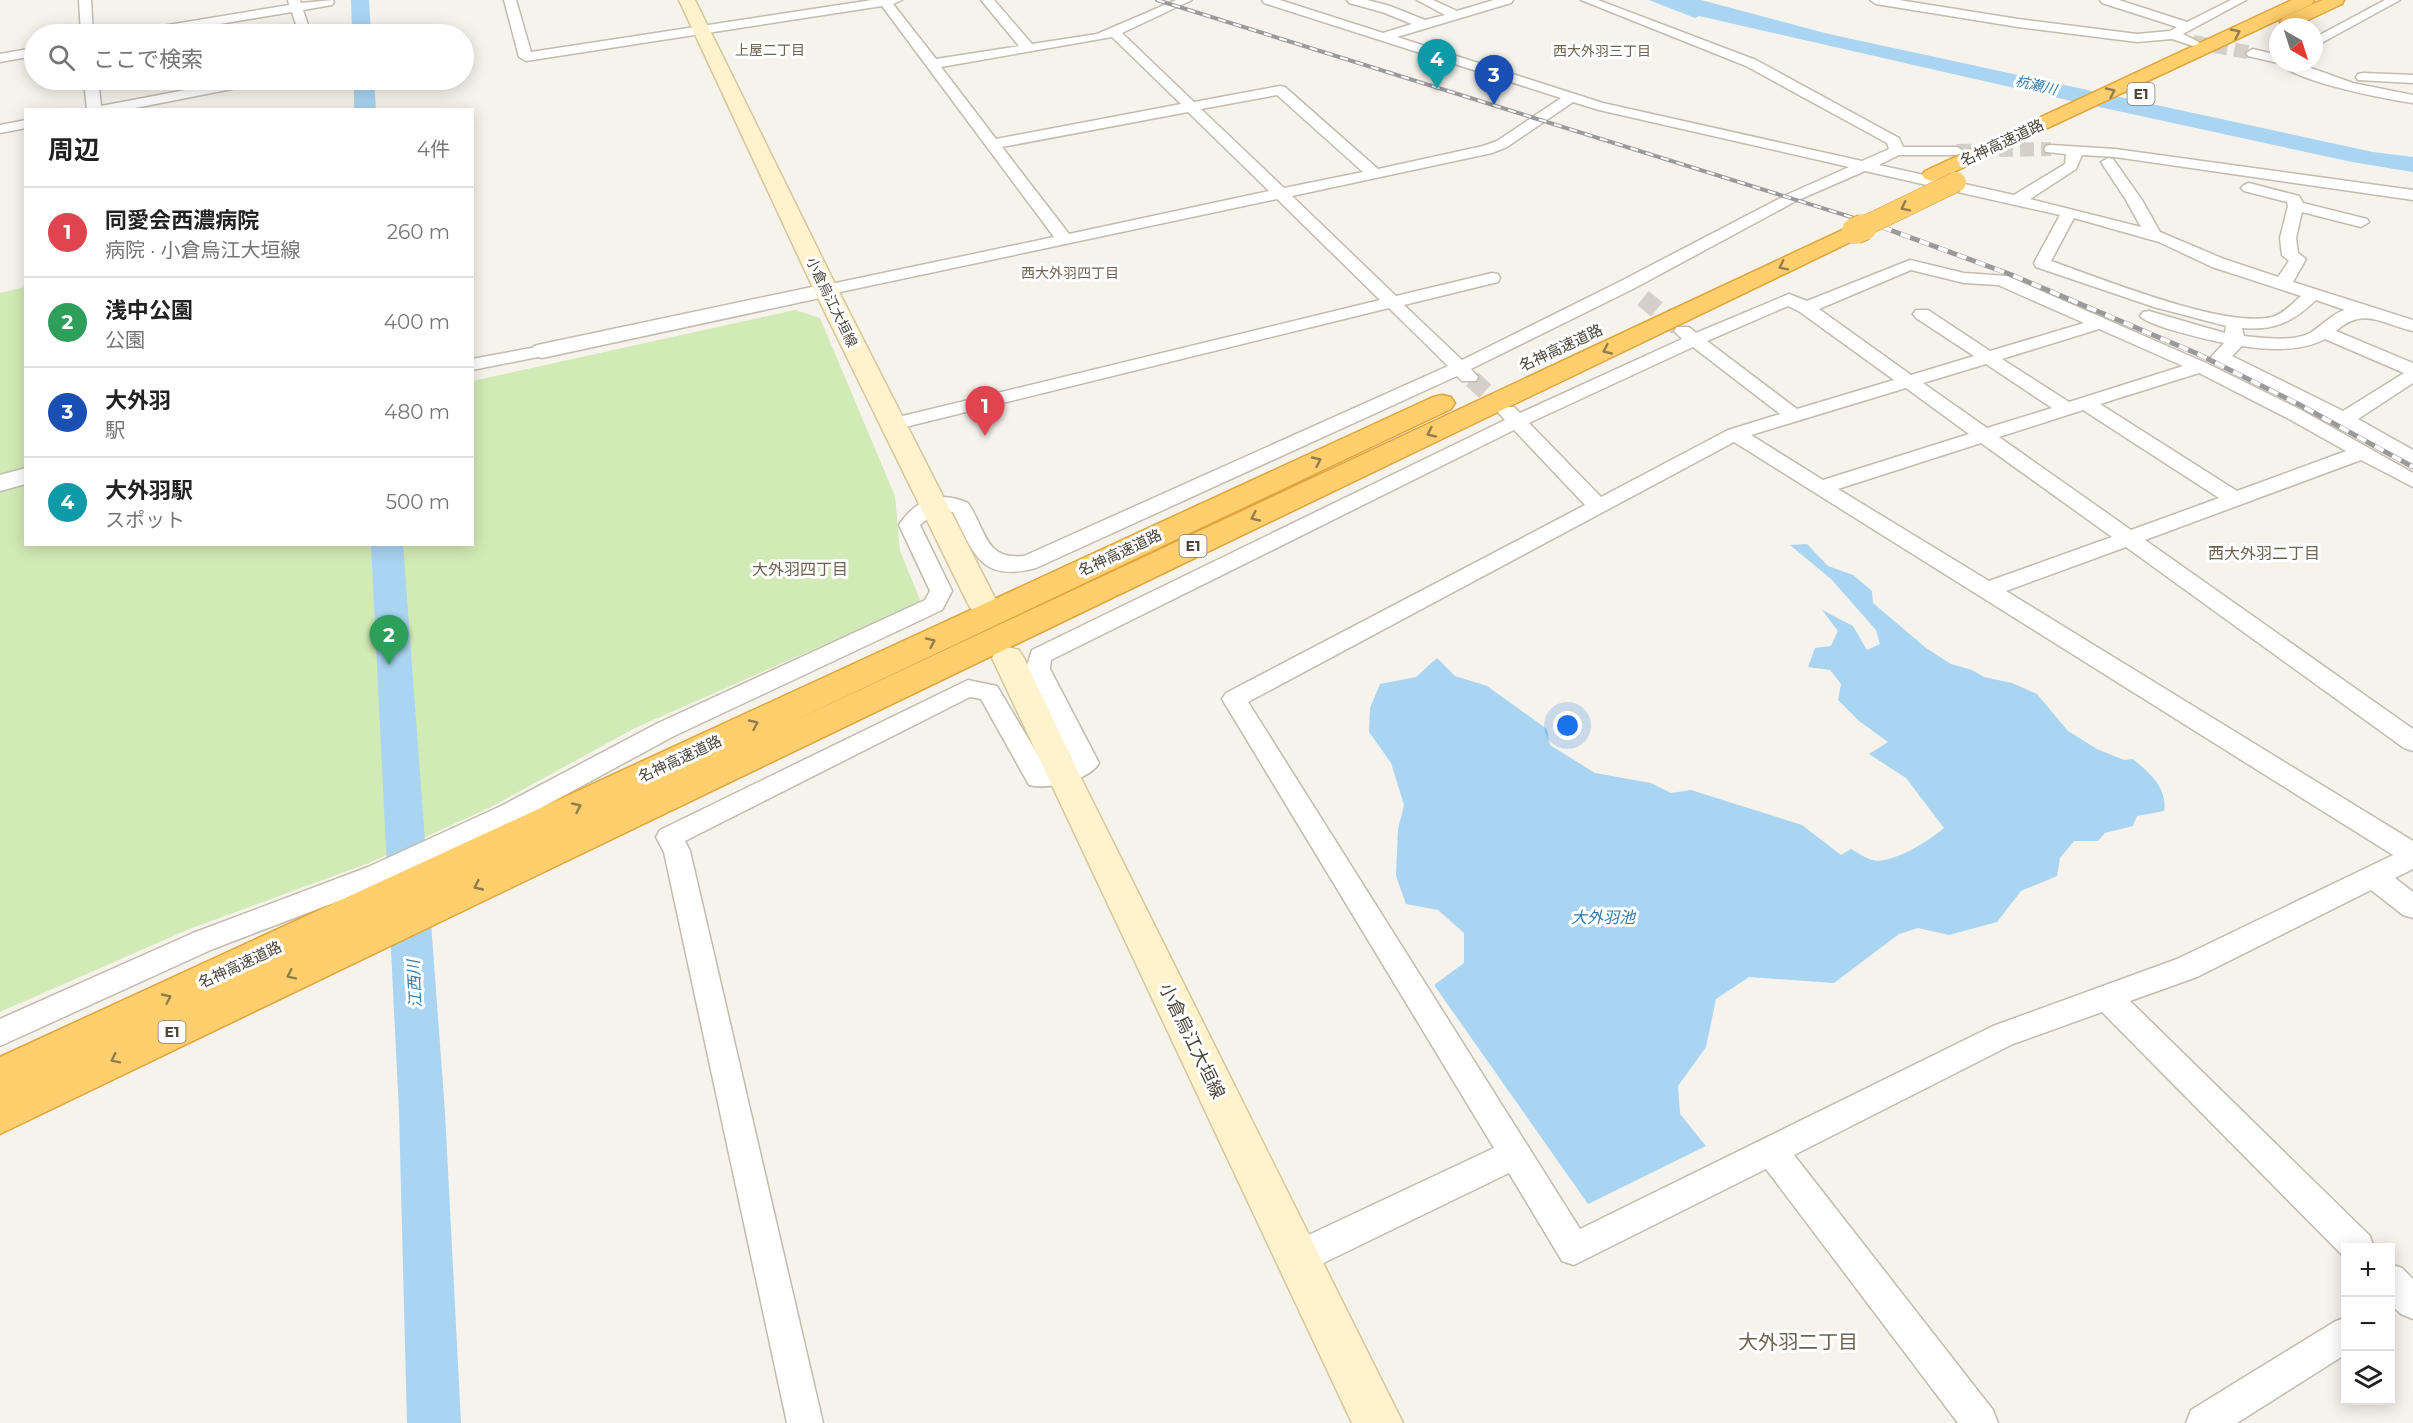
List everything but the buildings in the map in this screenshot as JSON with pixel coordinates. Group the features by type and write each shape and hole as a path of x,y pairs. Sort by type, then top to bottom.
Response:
{"highway":[{"name":"名神高速道路","path":"1842,227 1932,175 2306,0"},
{"name":"名神高速道路","path":"2298,18 2336,0"},
{"name":"名神高速道路","path":"0,1114 335,937 522,835 1842,227 1956,182 2269,32"},
{"name":"名神高速道路","path":"0,1077 335,937"}],"main road":[{"name":"小倉烏江大垣線","path":"687,0 826,290 982,602"},
{"name":"小倉烏江大垣線","path":"1008,658 1062,774 1378,1423"}],"street":[{"path":"85,0 86,24"},
{"path":"510,0 526,57 888,1 1065,240"},
{"path":"987,0 1029,49"},
{"path":"933,64 1099,37 1186,0"},
{"path":"1268,0 1635,115 2069,212 2153,236 2218,263 2413,326"},
{"path":"1353,0 1386,9 1425,25"},
{"path":"1423,0 1458,16"},
{"path":"1383,37 1507,0"},
{"path":"1587,0 1751,63 1894,141 1897,151"},
{"path":"1876,0 2018,23 2137,38 2173,34 2240,0"},
{"path":"2106,0 2188,26"},
{"path":"2323,38 2394,0"},
{"path":"190,24 295,4 328,2"},
{"path":"295,4 302,24"},
{"path":"1114,32 1465,373"},
{"path":"2173,34 2193,42"},
{"path":"2253,53 2269,56"},
{"path":"0,58 24,54"},
{"path":"2323,68 2373,79 2413,79"},
{"path":"2309,72 2389,95 2413,99"},
{"path":"92,90 94,108"},
{"path":"110,108 205,90"},
{"path":"993,144 1280,90 1376,175"},
{"path":"474,365 1487,150 1525,129 1572,97"},
{"path":"0,129 24,124"},
{"path":"2051,149 2072,158 2108,162 2253,189 2294,199 2296,207 2288,238 2289,255 2298,259 2282,285"},
{"path":"0,1033 203,940 377,875 522,835 665,730 934,605 940,591 909,525 918,510 932,505 954,504 961,508 986,556 1005,565 1028,564 1465,373 1778,205 1862,166 1897,151 1957,151"},
{"path":"2017,200 2072,158 2115,153 2413,195"},
{"path":"2108,162 2134,200 2153,236"},
{"path":"2296,207 2361,222"},
{"path":"2069,212 2042,263 2234,332 2270,344 2313,339 2344,314 2368,312"},
{"path":"1806,308 1910,265 1964,278 2001,280 2200,367 2296,415 2413,481"},
{"path":"893,424 1492,278"},
{"path":"1627,285 1643,298"},
{"path":"2130,309 2199,332 2234,332 2275,322 2290,314 2312,295"},
{"path":"805,1423 677,851 669,837 968,688 989,692 1038,778 1062,774 1087,763 1038,669 1040,657 1512,417 1687,334 1789,299 1806,308 2413,742"},
{"path":"1922,314 1987,357 2233,498"},
{"path":"2101,323 1735,434 1234,699 1574,1249 2003,1035 2187,968 2413,855"},
{"path":"2322,331 2413,373"},
{"path":"2234,332 2220,357 2344,419 2413,458"},
{"path":"1687,334 1793,415"},
{"path":"1822,487 2200,367"},
{"path":"2344,419 2413,373"},
{"path":"1512,417 1598,506"},
{"path":"1735,434 2413,855"},
{"path":"1988,590 2126,537 2363,452"},
{"path":"0,483 24,477"},
{"path":"2373,876 2413,907"},
{"path":"2107,998 2353,1243"},
{"path":"1771,1151 1980,1423"},
{"path":"1298,1258 1516,1154"},
{"path":"2204,1423 2341,1337"}],"green space":[{"path":"24,287 24,546 474,546 474,381 795,310 820,318 895,496 900,551 921,602 635,728 493,806 369,863 187,930 0,1012 0,293"}],"water":[{"name":"杭瀬川","path":"1649,0 1701,0 1829,34 2373,152 2413,157 2413,172 2352,162 1699,16 1695,18"},
{"name":"大外羽池","path":"1807,544 1828,566 1853,575 1872,591 1873,603 1926,648 1951,664 1972,670 1984,677 2012,683 2037,694 2068,731 2097,749 2124,760 2133,759 2156,782 2165,803 2164,811 2137,816 2133,826 2105,833 2098,841 2074,841 2060,858 2057,876 2021,891 1997,922 1949,935 1918,928 1899,934 1834,983 1749,977 1716,999 1706,1047 1678,1086 1680,1114 1706,1146 1588,1204 1434,985 1464,963 1464,933 1438,910 1406,904 1396,876 1398,829 1404,805 1391,763 1369,732 1370,708 1380,684 1416,677 1437,658 1455,676 1487,686 1547,729 1550,745 1595,773 1651,783 1671,793 1691,790 1802,825 1841,855 1851,849 1872,860 1890,859 1920,845 1944,828 1906,778 1869,754 1888,742 1859,721 1838,700 1841,684 1830,670 1808,667 1815,648 1831,646 1838,631 1822,610 1853,626 1867,650 1880,644 1876,630 1831,579 1790,545"}],"waterway":[{"name":"江西川","path":"360,0 361,24"},
{"name":"江西川","path":"364,90 365,108"},
{"name":"江西川","path":"387,546 422,1112 434,1423"}],"tunnel":[{"path":"2193,42 2253,53"},
{"path":"1957,151 2051,149"},
{"path":"1643,298 1679,328"},
{"path":"1472,379 1507,411"}],"railway":[{"path":"1157,0 1886,228"},
{"path":"1882,227 2012,275 2198,354 2300,405 2413,467"}],"place":[{"name":"大外羽駅","path":"1437,89"},
{"name":"大外羽","path":"1494,105"},
{"name":"同愛会西濃病院","path":"985,436"},
{"name":"浅中公園","path":"389,665"}],"district":[{"name":"上屋二丁目","path":"770,50"},
{"name":"西大外羽三丁目","path":"1602,51"},
{"name":"西大外羽四丁目","path":"1070,273"},
{"name":"西大外羽二丁目","path":"2264,553"},
{"name":"大外羽四丁目","path":"800,569"},
{"name":"大外羽二丁目","path":"1798,1342"}]}
